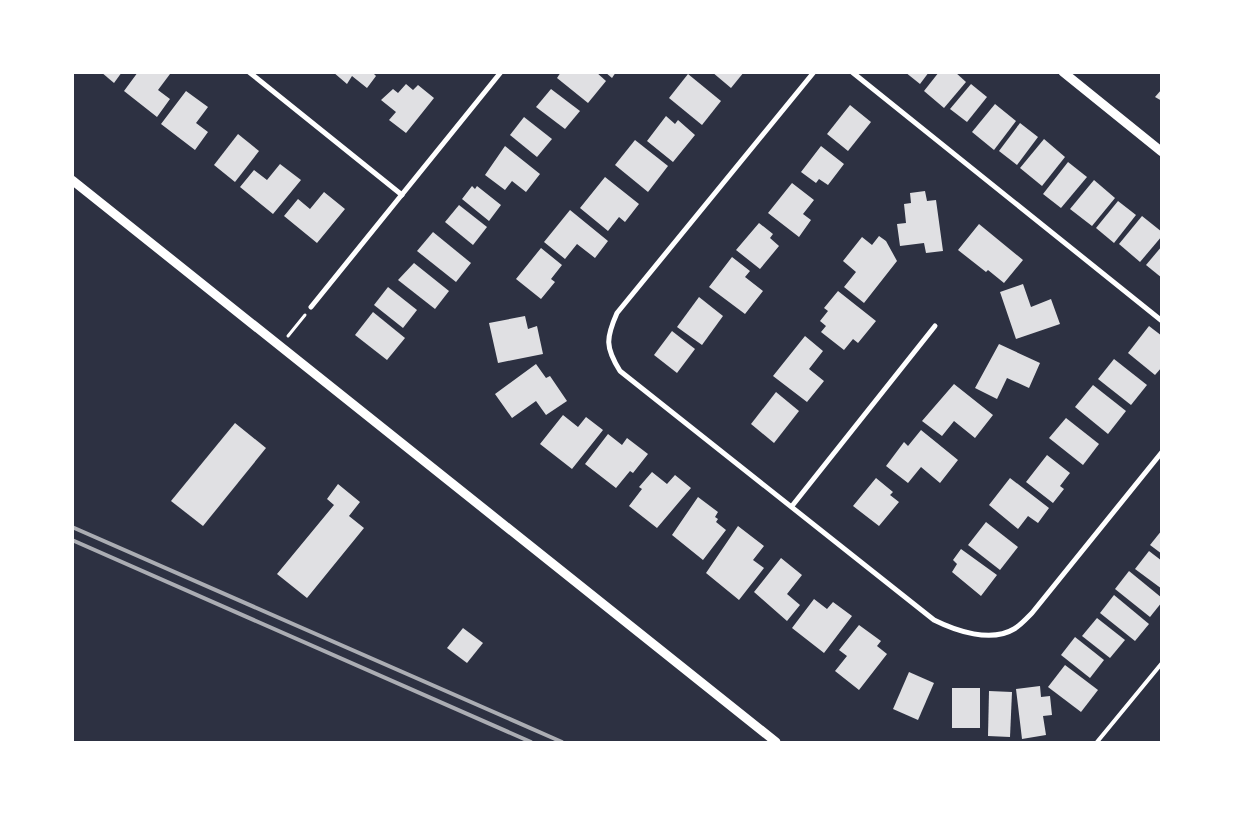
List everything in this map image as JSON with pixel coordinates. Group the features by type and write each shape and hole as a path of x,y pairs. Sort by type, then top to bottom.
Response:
{"street":[{"path":"248,72 402,195"},
{"path":"311,307 502,72"},
{"path":"814,72 617,313 609,331 609,353 620,371 934,620 955,630 995,634 1014,630 1032,613 1162,452"},
{"path":"852,72 1162,321"},
{"path":"1063,72 1162,152"},
{"path":"72,180 776,742"},
{"path":"792,506 935,326"}],"lane":[{"path":"1097,742 1162,663"}],"path":[{"path":"280,346 311,307"}],"building":[{"path":"101,72 122,72 114,83"},
{"path":"138,72 170,74 158,90 170,99 157,117 124,91"},
{"path":"333,72 372,72 376,76 367,88 352,76 347,84"},
{"path":"561,72 596,72 606,81 588,103 557,78"},
{"path":"605,72 616,72 612,78"},
{"path":"712,72 744,72 731,88"},
{"path":"905,72 929,72 920,84"},
{"path":"939,72 955,72 966,82 944,108 924,91"},
{"path":"688,74 721,101 702,125 669,98"},
{"path":"406,84 413,90 418,85 434,98 406,133 389,120 396,112 381,100 393,89 398,93"},
{"path":"971,84 987,97 967,122 950,109"},
{"path":"551,89 580,111 565,129 536,107"},
{"path":"1162,89 1162,101 1155,97"},
{"path":"186,91 208,107 196,123 208,132 195,150 161,124"},
{"path":"995,104 1016,121 994,150 972,132"},
{"path":"850,105 871,122 848,151 827,134"},
{"path":"666,116 675,124 678,120 695,135 673,162 647,141"},
{"path":"524,117 552,139 537,157 510,135"},
{"path":"1020,123 1038,137 1017,165 999,151"},
{"path":"238,134 259,151 235,182 214,165"},
{"path":"1044,139 1065,157 1042,186 1020,168"},
{"path":"635,140 668,166 648,192 615,165"},
{"path":"505,146 540,174 526,192 512,181 505,190 485,175"},
{"path":"821,146 844,164 828,185 819,179 816,183 801,172"},
{"path":"1068,162 1087,177 1061,208 1043,194"},
{"path":"280,164 301,180 273,214 240,187 254,170 267,180"},
{"path":"605,177 639,204 625,222 619,217 608,231 580,208"},
{"path":"1094,180 1115,198 1092,226 1070,209"},
{"path":"792,183 814,200 803,214 811,220 799,237 768,213"},
{"path":"472,186 475,189 477,186 501,205 489,221 462,199"},
{"path":"925,191 927,201 936,200 943,251 926,253 924,243 900,246 897,224 906,223 904,204 911,203 910,193"},
{"path":"324,192 345,209 317,243 284,216 298,199 310,209"},
{"path":"1118,201 1136,215 1114,243 1096,228"},
{"path":"459,205 487,227 473,245 445,222"},
{"path":"570,210 608,241 595,258 577,244 565,259 544,242"},
{"path":"1142,216 1162,232 1162,236 1140,262 1119,244"},
{"path":"759,223 773,234 770,238 779,246 760,269 736,250"},
{"path":"979,224 1023,260 1004,283 988,270 986,272 958,250"},
{"path":"433,232 471,263 456,282 417,251"},
{"path":"879,236 886,241 897,261 864,303 844,287 856,272 843,261 862,237 872,245"},
{"path":"1162,246 1162,278 1146,265"},
{"path":"541,248 562,265 551,279 555,282 541,299 516,279"},
{"path":"732,257 750,271 745,277 763,291 745,314 709,287"},
{"path":"414,263 449,291 435,309 398,280"},
{"path":"1023,284 1031,307 1051,299 1060,324 1016,339 1000,292"},
{"path":"388,287 417,310 403,328 374,305"},
{"path":"838,291 876,321 858,343 853,339 844,350 821,332 826,326 820,321 828,311 824,308"},
{"path":"699,297 723,316 702,345 677,327"},
{"path":"373,312 405,338 387,360 355,335"},
{"path":"525,316 528,329 537,326 543,354 498,363 489,323"},
{"path":"1149,326 1162,336 1162,367 1155,375 1128,353"},
{"path":"672,331 695,349 677,373 654,355"},
{"path":"805,336 823,351 809,369 824,381 807,402 773,376"},
{"path":"999,344 1040,363 1029,388 1007,378 997,399 975,388"},
{"path":"1114,359 1147,385 1131,405 1098,379"},
{"path":"536,364 546,378 550,376 567,401 546,415 536,401 512,418 495,394"},
{"path":"954,384 993,415 975,438 954,421 942,436 922,421"},
{"path":"1093,385 1126,411 1108,434 1075,407"},
{"path":"776,392 799,411 774,443 751,424"},
{"path":"563,415 578,427 586,417 603,430 572,469 540,444"},
{"path":"1066,418 1099,444 1083,465 1049,438"},
{"path":"235,423 266,448 203,526 171,501"},
{"path":"921,430 958,460 940,483 921,467 908,483 886,466 904,442 908,446"},
{"path":"608,434 622,445 627,438 648,454 633,473 630,471 616,488 585,464"},
{"path":"1047,455 1070,473 1060,486 1064,489 1053,503 1026,482"},
{"path":"652,472 667,484 675,475 691,488 657,528 629,506 642,489 639,487"},
{"path":"876,478 893,492 890,495 899,502 879,526 853,506"},
{"path":"1010,478 1049,508 1038,523 1028,516 1018,529 989,505"},
{"path":"338,484 360,502 349,516 364,528 307,598 277,574 334,505 327,499"},
{"path":"698,497 718,512 715,517 718,519 716,522 726,530 703,560 672,535"},
{"path":"986,522 1018,547 1000,570 968,545"},
{"path":"738,526 764,546 753,560 764,568 739,600 706,573"},
{"path":"1162,530 1162,554 1150,545"},
{"path":"961,549 997,575 981,596 952,572 957,564 953,560"},
{"path":"1149,551 1162,561 1162,589 1135,569"},
{"path":"781,558 802,575 787,594 800,605 787,621 754,592"},
{"path":"1129,571 1162,598 1162,602 1150,617 1115,589"},
{"path":"1114,595 1149,624 1135,641 1100,613"},
{"path":"814,599 827,609 833,602 852,616 824,653 792,628"},
{"path":"1097,618 1125,640 1110,658 1082,636"},
{"path":"859,625 881,641 877,646 887,654 859,690 835,671 847,656 839,650"},
{"path":"463,628 483,643 467,663 447,648"},
{"path":"1075,637 1104,660 1090,678 1061,655"},
{"path":"1065,665 1098,690 1081,712 1048,687"},
{"path":"909,672 934,683 918,720 893,709"},
{"path":"1040,686 1041,697 1050,696 1052,715 1043,716 1046,735 1022,739 1016,689"},
{"path":"952,688 980,688 980,728 952,728"},
{"path":"989,691 1012,692 1010,737 988,736"}],"railway":[{"path":"72,527 562,742"},
{"path":"72,540 531,742"}]}
